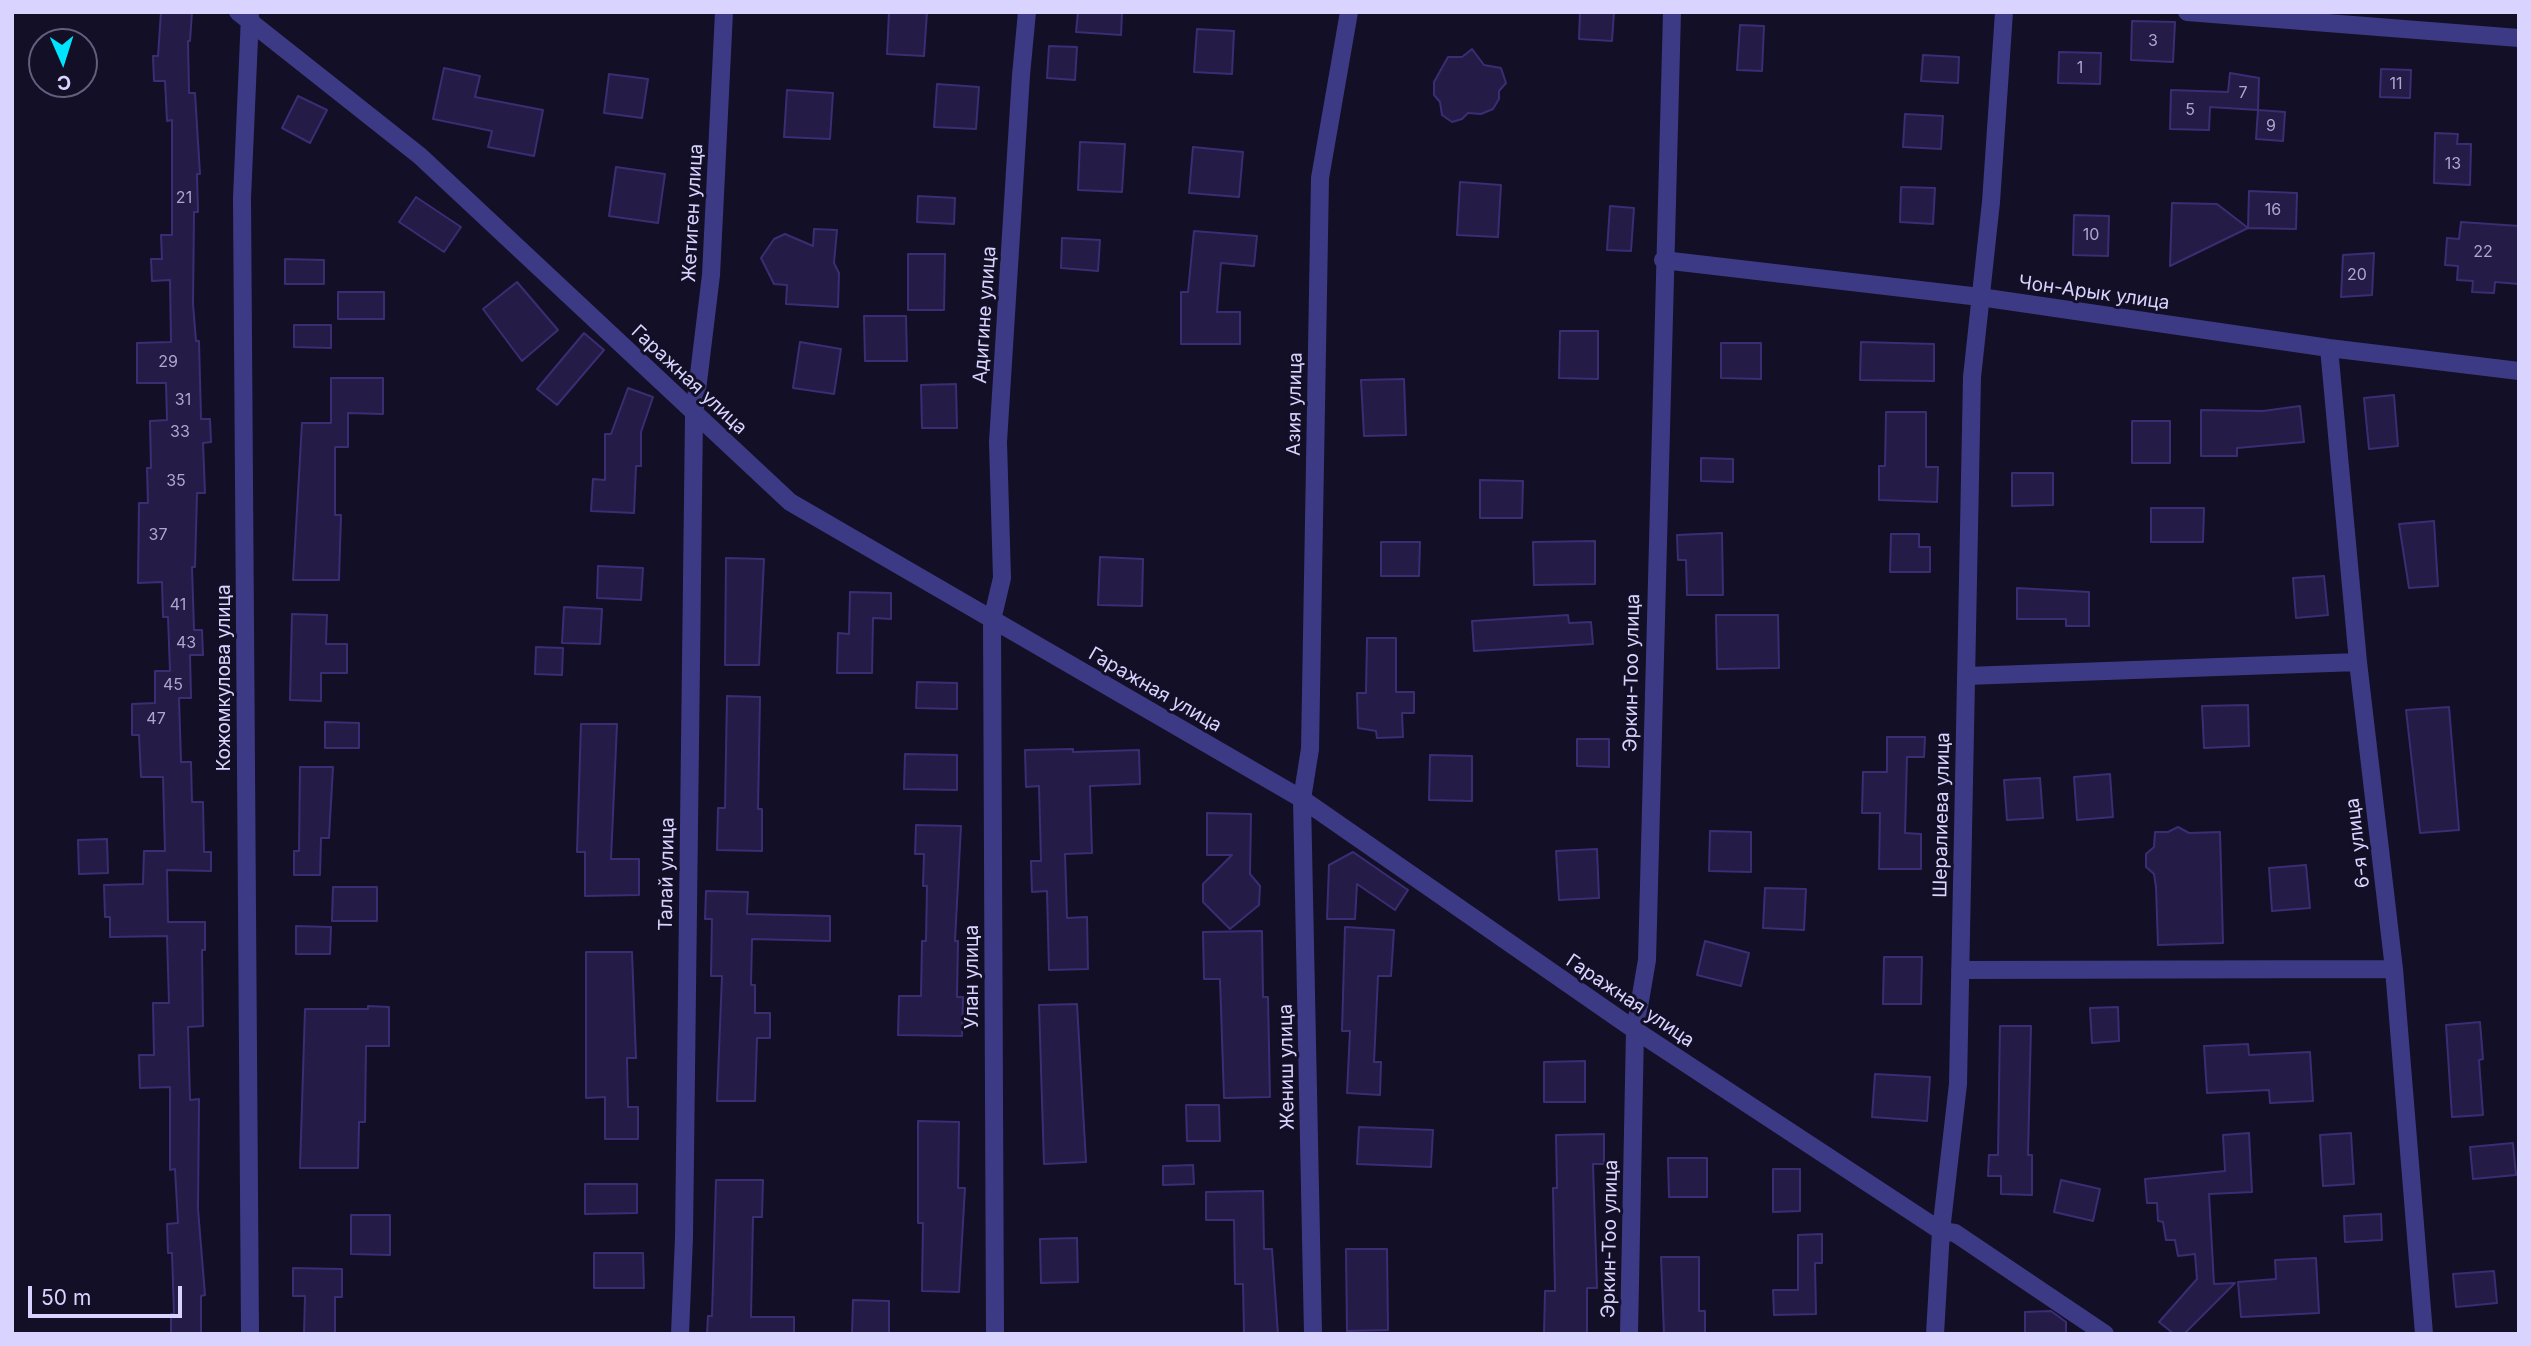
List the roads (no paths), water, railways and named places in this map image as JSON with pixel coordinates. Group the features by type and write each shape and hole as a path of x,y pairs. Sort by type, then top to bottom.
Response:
{"street":[{"name":"Жетиген улица","path":"694,415 711,275 724,12"},
{"name":"Адигине улица","path":"992,620 1002,578 998,442 1027,12"},
{"name":"Азия улица","path":"1302,799 1310,749 1320,178 1349,12"},
{"name":"Эркин-Тоо улица","path":"1629,1334 1635,1030 1647,960 1663,260 1672,12"},
{"name":"Шералиева улица","path":"1934,1334 1941,1231 1958,1084 1969,433 1991,202 2004,12"},
{"path":"2187,12 2327,18 2519,38"},
{"name":"Гаражная улица","path":"246,16 421,156 694,415 790,502 1302,799 1635,1030 1941,1231 1955,1233 2105,1334"},
{"name":"Кожомкулова улица","path":"246,16 242,198 250,1334"},
{"name":"Чон-Арык улица","path":"1663,260 1980,297 2329,348 2519,371"},
{"name":"6-я улица","path":"2329,348 2358,663 2394,968 2424,1334"},
{"name":"Талай улица","path":"680,1334 684,1237 694,415"},
{"name":"Улан улица","path":"992,620 995,1334"},
{"path":"1966,676 2358,663"},
{"name":"Жениш улица","path":"1302,799 1313,1334"},
{"path":"1960,970 2394,968"}]}
